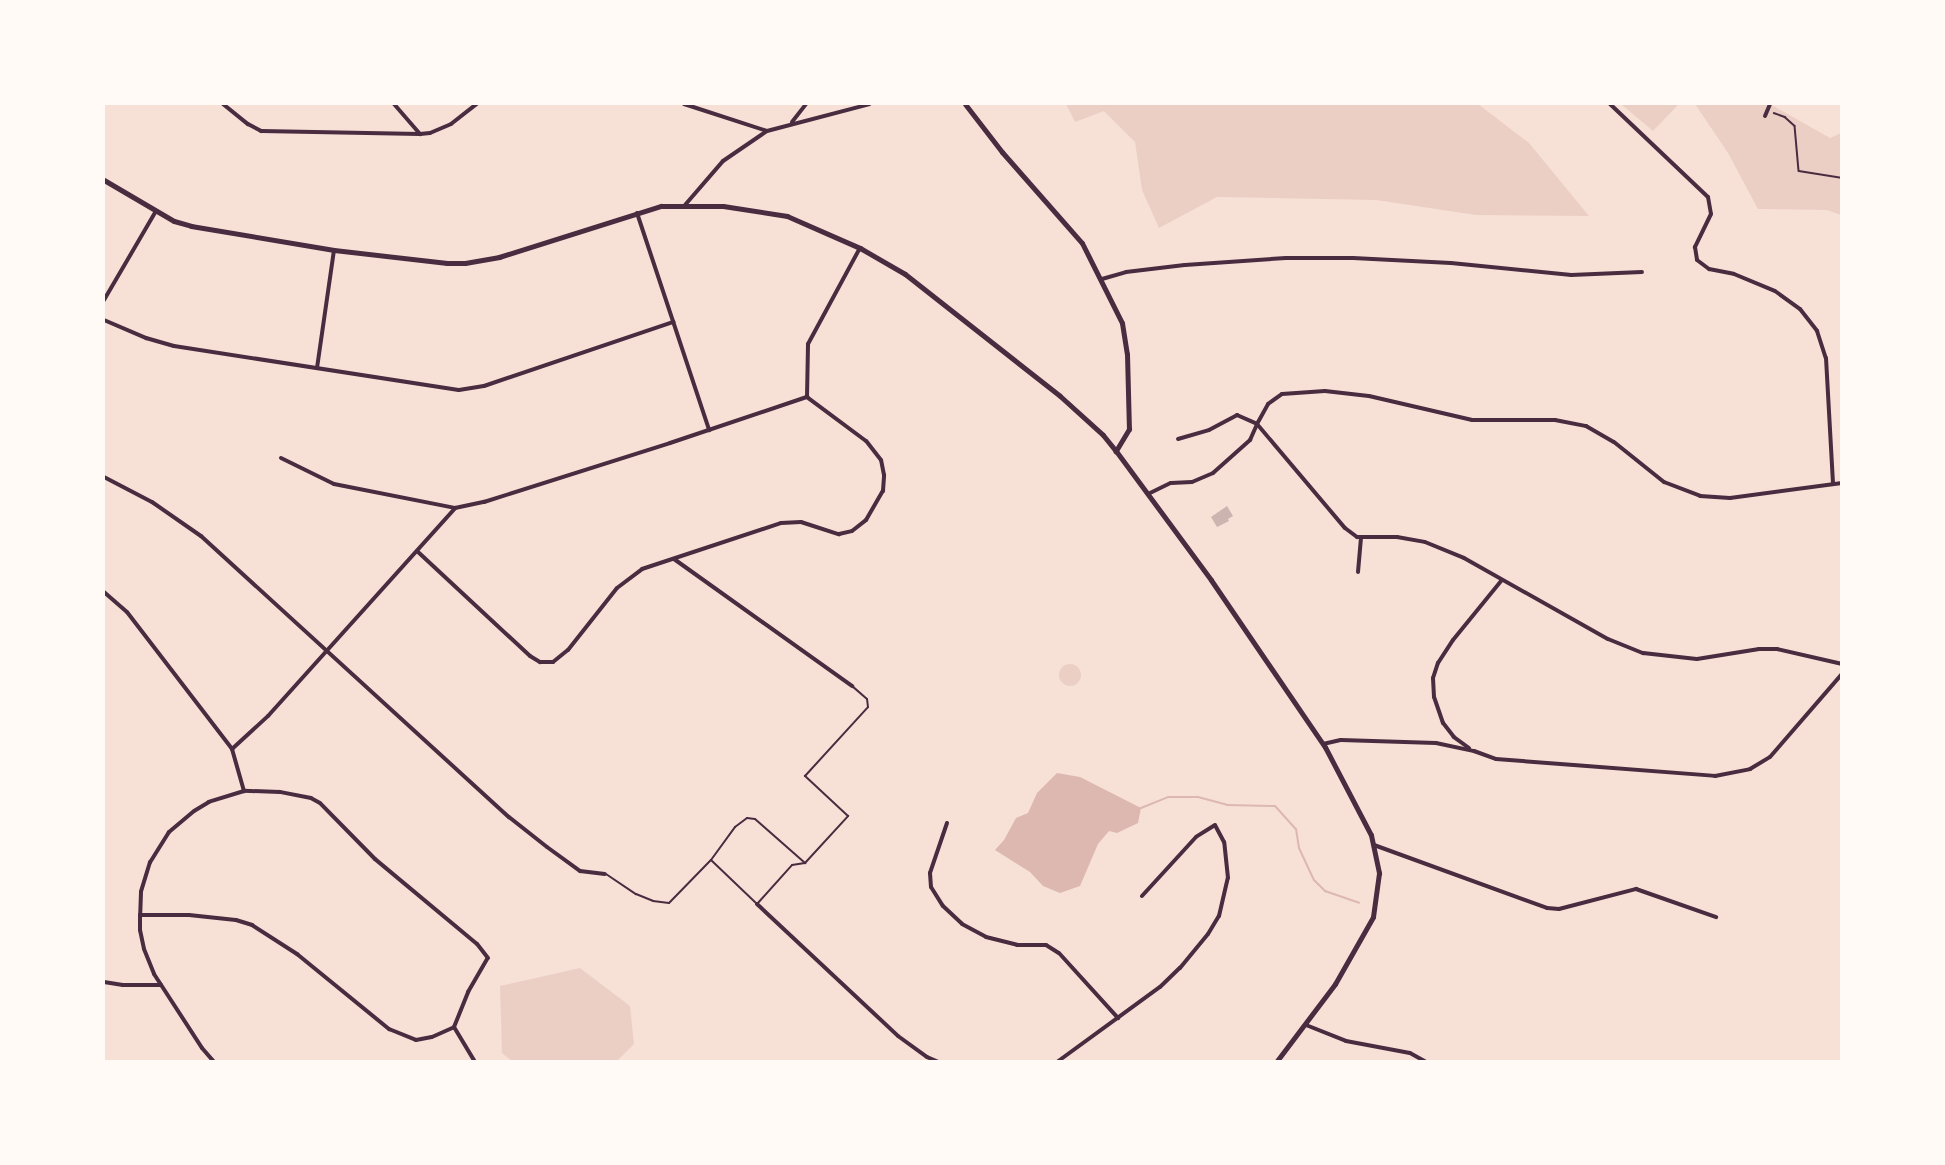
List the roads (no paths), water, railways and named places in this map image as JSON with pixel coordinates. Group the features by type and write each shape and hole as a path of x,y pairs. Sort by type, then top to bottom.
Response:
{"street":[{"path":"223,104 248,124 261,131 420,134 440,130 477,104"},
{"path":"394,104 406,114 420,134"},
{"path":"684,104 767,130"},
{"path":"790,123 806,104"},
{"path":"685,205 723,161 767,130 870,104"},
{"path":"965,104 1002,152 1082,243 1122,323 1127,354 1129,429 1116,451"},
{"path":"1610,104 1708,197 1711,214 1695,247 1696,260 1709,269 1744,278 1785,297 1803,312 1817,331 1826,358 1833,484"},
{"path":"1765,116 1770,104"},
{"path":"104,180 174,221 190,226 334,250 465,263 499,257 637,212 685,205 731,207 787,216 860,248 905,274 1006,351 1084,416 1116,451 1211,580 1323,744 1347,786 1374,845 1379,881 1372,917 1350,962 1306,1025 1276,1062"},
{"path":"104,300 156,211"},
{"path":"637,212 709,430"},
{"path":"807,397 808,344 860,248"},
{"path":"317,368 334,250"},
{"path":"1102,279 1126,272 1185,265 1286,258 1353,258 1451,263 1572,275 1642,272"},
{"path":"104,320 160,343 447,389 476,388 673,322"},
{"path":"1148,494 1171,483 1192,482 1213,473 1250,440 1268,404 1282,393 1302,390 1345,393 1472,420 1555,420 1586,426 1614,442 1665,482 1700,496 1730,498 1842,483"},
{"path":"281,458 334,484 455,508 484,502 807,397"},
{"path":"417,550 535,660 546,663 564,656 628,577 642,569 781,523 801,522 832,533 846,533 857,528 870,515 883,491 884,475 881,460 866,441 807,397"},
{"path":"1178,439 1209,430 1237,415 1257,424 1345,528 1361,538 1397,537 1425,542 1464,558 1608,639 1649,654 1697,659 1759,649 1777,650 1842,664"},
{"path":"104,477 136,492 201,536 518,825 580,871 605,873"},
{"path":"232,749 247,737 455,508"},
{"path":"1358,572 1361,538"},
{"path":"673,559 852,686"},
{"path":"1474,751 1455,737 1443,723 1434,697 1433,678 1438,663 1453,640 1502,580"},
{"path":"104,592 127,612 232,749 244,791"},
{"path":"1323,744 1341,740 1436,743 1474,751 1496,759 1715,776 1739,772 1770,757 1842,674"},
{"path":"140,915 199,916 236,920 252,925 297,954 399,1035 424,1040 454,1027 468,992 488,958 477,944 375,859 320,803 301,795 244,791 209,802 194,810 169,832 150,862 141,892 140,915 144,949 161,985 202,1048 214,1062"},
{"path":"947,823 930,873 931,887 943,906 962,924 986,937 1017,945 1046,945 1059,953 1118,1018"},
{"path":"1057,1062 1160,987 1180,968 1208,934 1219,916 1228,878 1224,842 1215,825 1196,837 1142,896"},
{"path":"1374,845 1547,908 1559,909 1636,889 1716,917"},
{"path":"757,904 898,1036 912,1048 938,1062"},
{"path":"104,982 123,985 161,985"},
{"path":"1306,1025 1346,1041 1410,1053 1426,1062"},
{"path":"454,1027 475,1062"}],"lane":[{"path":"711,860 757,904 792,865 805,863 848,816 805,776 868,707 867,699 852,686"},
{"path":"605,873 636,894 653,901 669,903 711,860 735,827 747,818 755,819 805,863"}],"waterway":[{"path":"1141,808 1168,797 1198,797 1227,805 1275,806 1296,829 1299,848 1314,880 1325,891 1359,903"}]}
